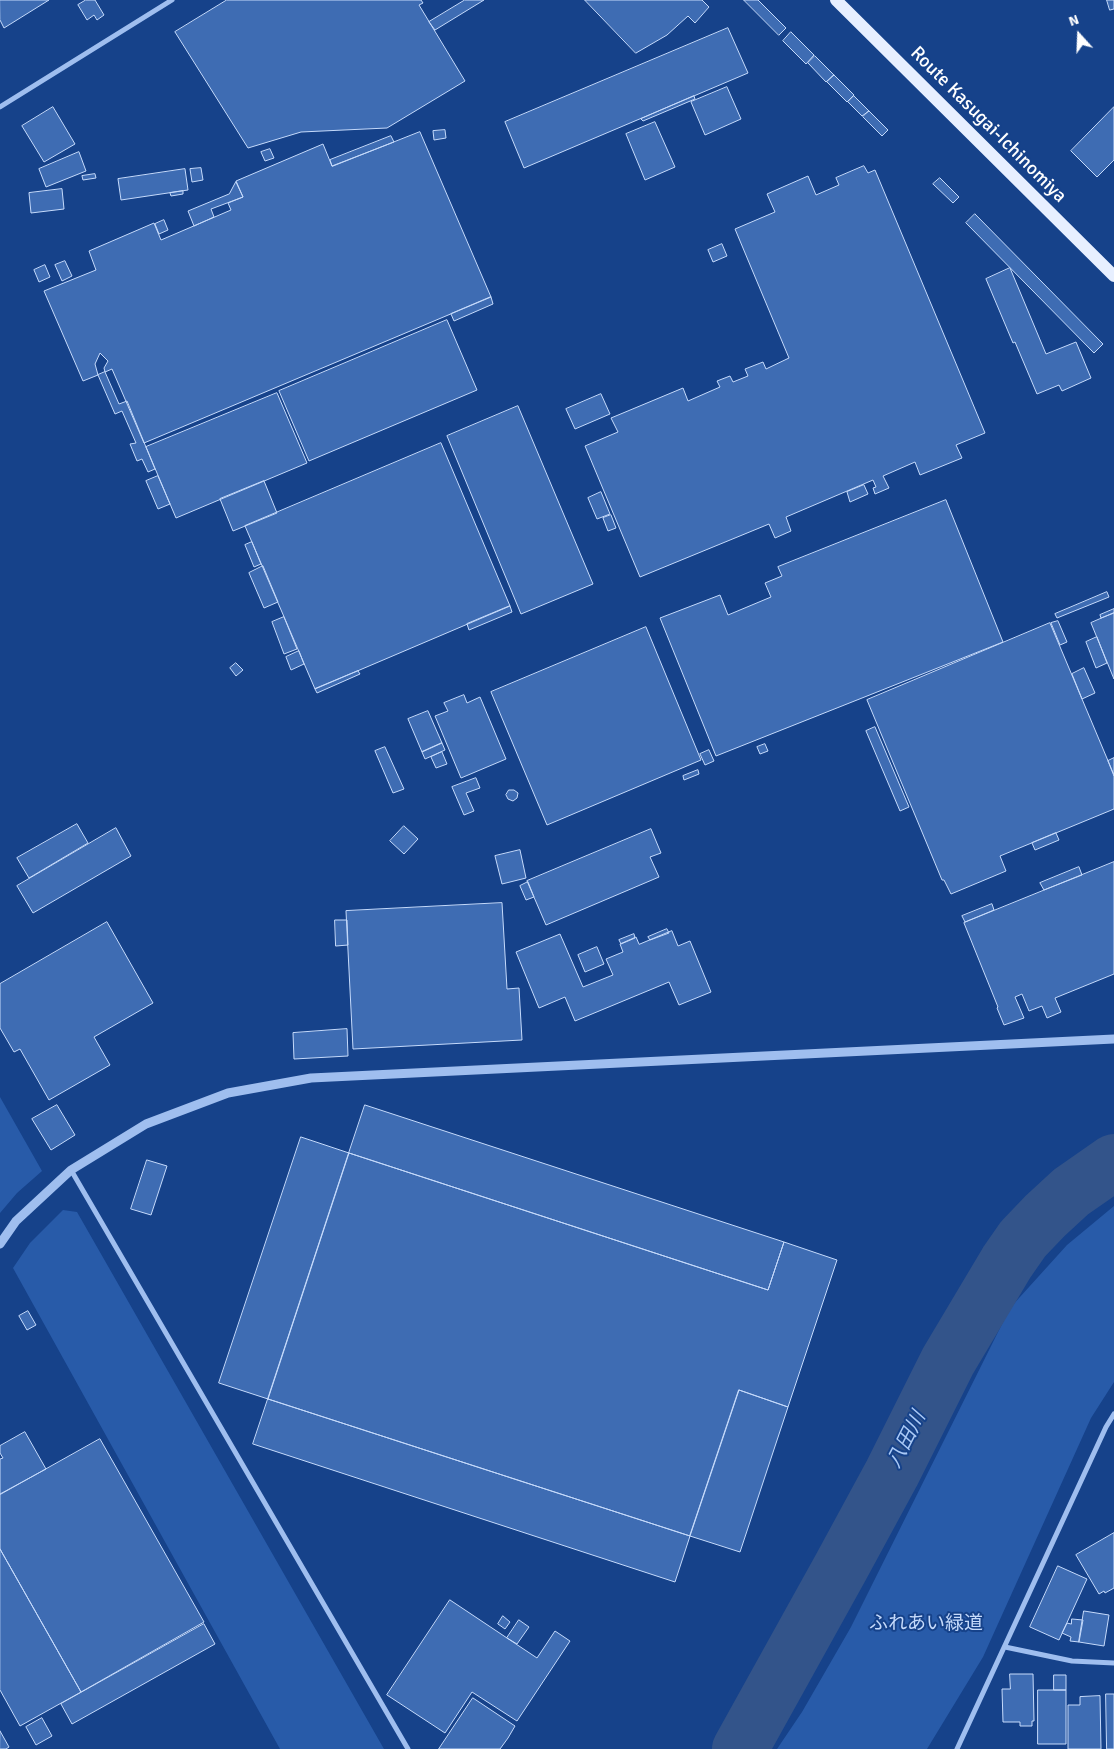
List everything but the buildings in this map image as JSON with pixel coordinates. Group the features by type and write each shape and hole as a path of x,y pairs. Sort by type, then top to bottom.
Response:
{"main road":[{"name":"Route Kasugai-Ichinomiya","path":"836,0 1114,276"}],"street":[{"path":"0,107 172,0"},
{"path":"0,1244 16,1222 72,1170 146,1124 228,1093 311,1078 1114,1039"},
{"path":"72,1170 408,1749"},
{"path":"957,1749 1106,1427 1114,1414"},
{"path":"1005,1647 1072,1661 1114,1663"}],"green space":[{"path":"0,1097 42,1171 17,1193 0,1213"},
{"name":"ふれあい緑道","path":"1114,1206 1114,1382 1091,1418 983,1657 927,1749 777,1749 802,1712 851,1627 1010,1308 1067,1245"},
{"path":"63,1210 77,1212 384,1749 280,1749 13,1268 30,1243"}],"waterway":[{"name":"八田川","path":"740,1749 892,1473 948,1361 1007,1262 1023,1239 1045,1216 1071,1192 1114,1162"}]}
